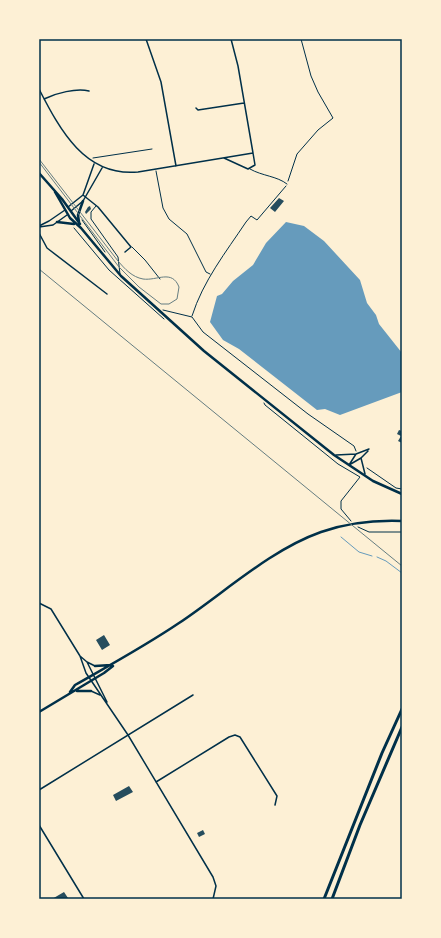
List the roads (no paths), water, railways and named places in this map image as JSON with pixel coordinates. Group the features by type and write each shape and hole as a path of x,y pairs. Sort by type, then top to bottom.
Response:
{"highway":[{"path":"324,899 379,760 402,709"},
{"path":"332,899 360,825 402,727"}],"main road":[{"path":"39,173 68,207 80,224"},
{"path":"55,192 74,224"},
{"path":"81,228 78,215 83,202"},
{"path":"65,210 68,207"},
{"path":"67,214 71,212"},
{"path":"57,222 74,224 81,228 120,276 204,351 334,455 365,476 402,494"},
{"path":"39,712 70,692 75,685 113,665 179,623 283,551 310,536 338,527 363,522 402,521"},
{"path":"95,666 113,665"},
{"path":"76,691 96,679 113,665"},
{"path":"70,692 90,691"}],"street":[{"path":"146,39 161,82 176,166"},
{"path":"224,158 244,168 250,169 255,165 238,66 230,39"},
{"path":"39,89 67,136 87,158 102,168 123,173 156,170 253,153"},
{"path":"44,99 55,94 83,90 89,91"},
{"path":"196,108 198,110 244,103"},
{"path":"68,207 82,195 94,164"},
{"path":"71,212 83,202 102,168"},
{"path":"82,195 96,206 131,247 125,252"},
{"path":"39,226 49,222 65,210"},
{"path":"39,226 48,226 57,222 67,214"},
{"path":"39,233 47,248 107,294"},
{"path":"334,455 357,454 369,450 361,458 349,465"},
{"path":"349,465 357,454"},
{"path":"361,458 365,476"},
{"path":"39,603 51,609 80,656 91,681 108,704"},
{"path":"80,656 95,666"},
{"path":"87,662 108,704 213,877 216,886 213,899"},
{"path":"90,691 100,695"},
{"path":"39,790 193,695"},
{"path":"155,782 228,736 235,735 240,738 277,796 275,805"},
{"path":"39,825 84,899"}],"lane":[{"path":"250,169 259,174 283,181 287,184"},
{"path":"96,206 92,212 91,220 118,257 120,276"},
{"path":"131,247 142,256 160,279"}],"water":[{"path":"286,222 304,226 324,241 360,280 367,303 376,315 379,324 402,353 402,392 340,415 325,409 317,410 239,349 223,340 210,322 217,296 222,294 233,281 253,265 266,243"}],"waterway":[{"path":"341,537 359,552 372,556"},
{"path":"377,557 386,561 402,573"}],"tram line":[{"path":"39,159 123,267 132,275 143,279 164,277 172,278 179,287 177,299 169,304 161,304 139,287 119,267 39,162"}],"railway":[{"path":"39,269 402,566"}]}
